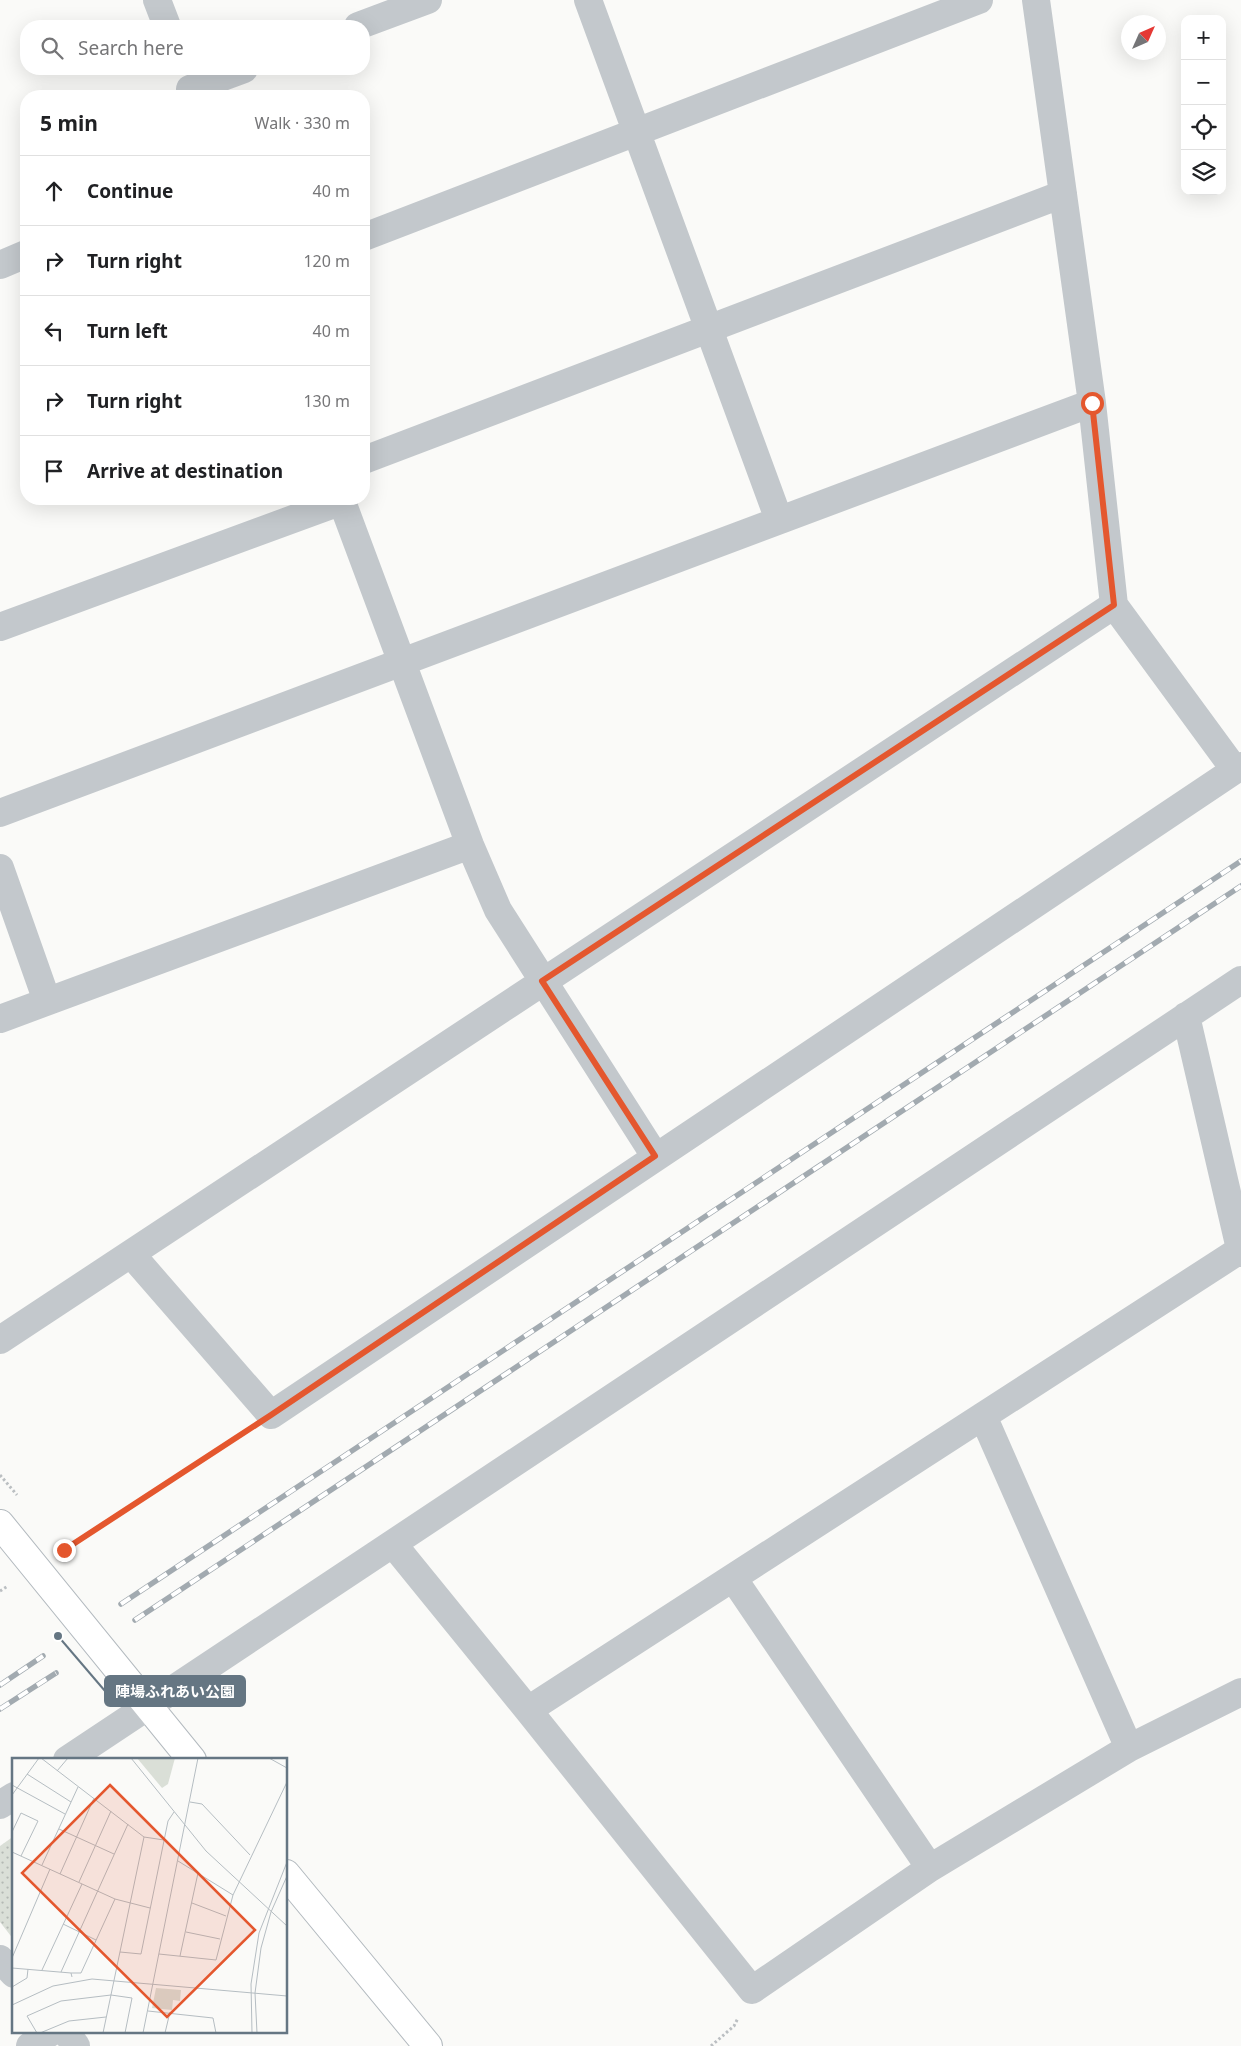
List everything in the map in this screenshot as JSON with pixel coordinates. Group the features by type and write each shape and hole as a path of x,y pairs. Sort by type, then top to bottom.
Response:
{"street":[{"path":"157,0 165,20"},
{"path":"370,22 428,0"},
{"path":"588,0 779,520"},
{"path":"370,235 979,0"},
{"path":"131,1254 271,1415 655,1156 1238,768 1114,605 1092,403 1036,0"},
{"path":"189,85 223,75"},
{"path":"370,458 1063,194"},
{"path":"0,265 20,257"},
{"path":"0,813 1092,403"},
{"path":"0,626 328,505"},
{"path":"344,505 470,845 498,910 655,1156"},
{"path":"0,1340 1114,605"},
{"path":"0,1019 470,845"},
{"path":"0,868 47,1001"},
{"path":"70,1758 1241,980"},
{"path":"528,1710 1241,1251 1186,1016"},
{"path":"983,1416 1129,1748"},
{"path":"0,1524 190,1758"},
{"path":"393,1544 752,1990 930,1868 1129,1748 1241,1692"},
{"path":"733,1578 930,1868"},
{"path":"0,1805 12,1797"},
{"path":"288,1876 428,2046"},
{"path":"0,1960 12,1972"},
{"path":"30,2046 48,2034"},
{"path":"67,2034 76,2046"}],"path":[{"path":"64,1550 271,1415"},
{"path":"0,1592 8,1586"}],"shaded area":[{"path":"12,1837 12,1937 0,1922 0,1846"}],"railway":[{"path":"121,1604 1241,861"},
{"path":"135,1620 1241,886"},
{"path":"0,1685 43,1656"},
{"path":"0,1709 56,1673"}],"place":[{"name":"陣場ふれあい公園","path":"58,1636"}],"route":[{"path":"64,1550 271,1415 655,1156 542,981 1114,605 1092,403"}]}
